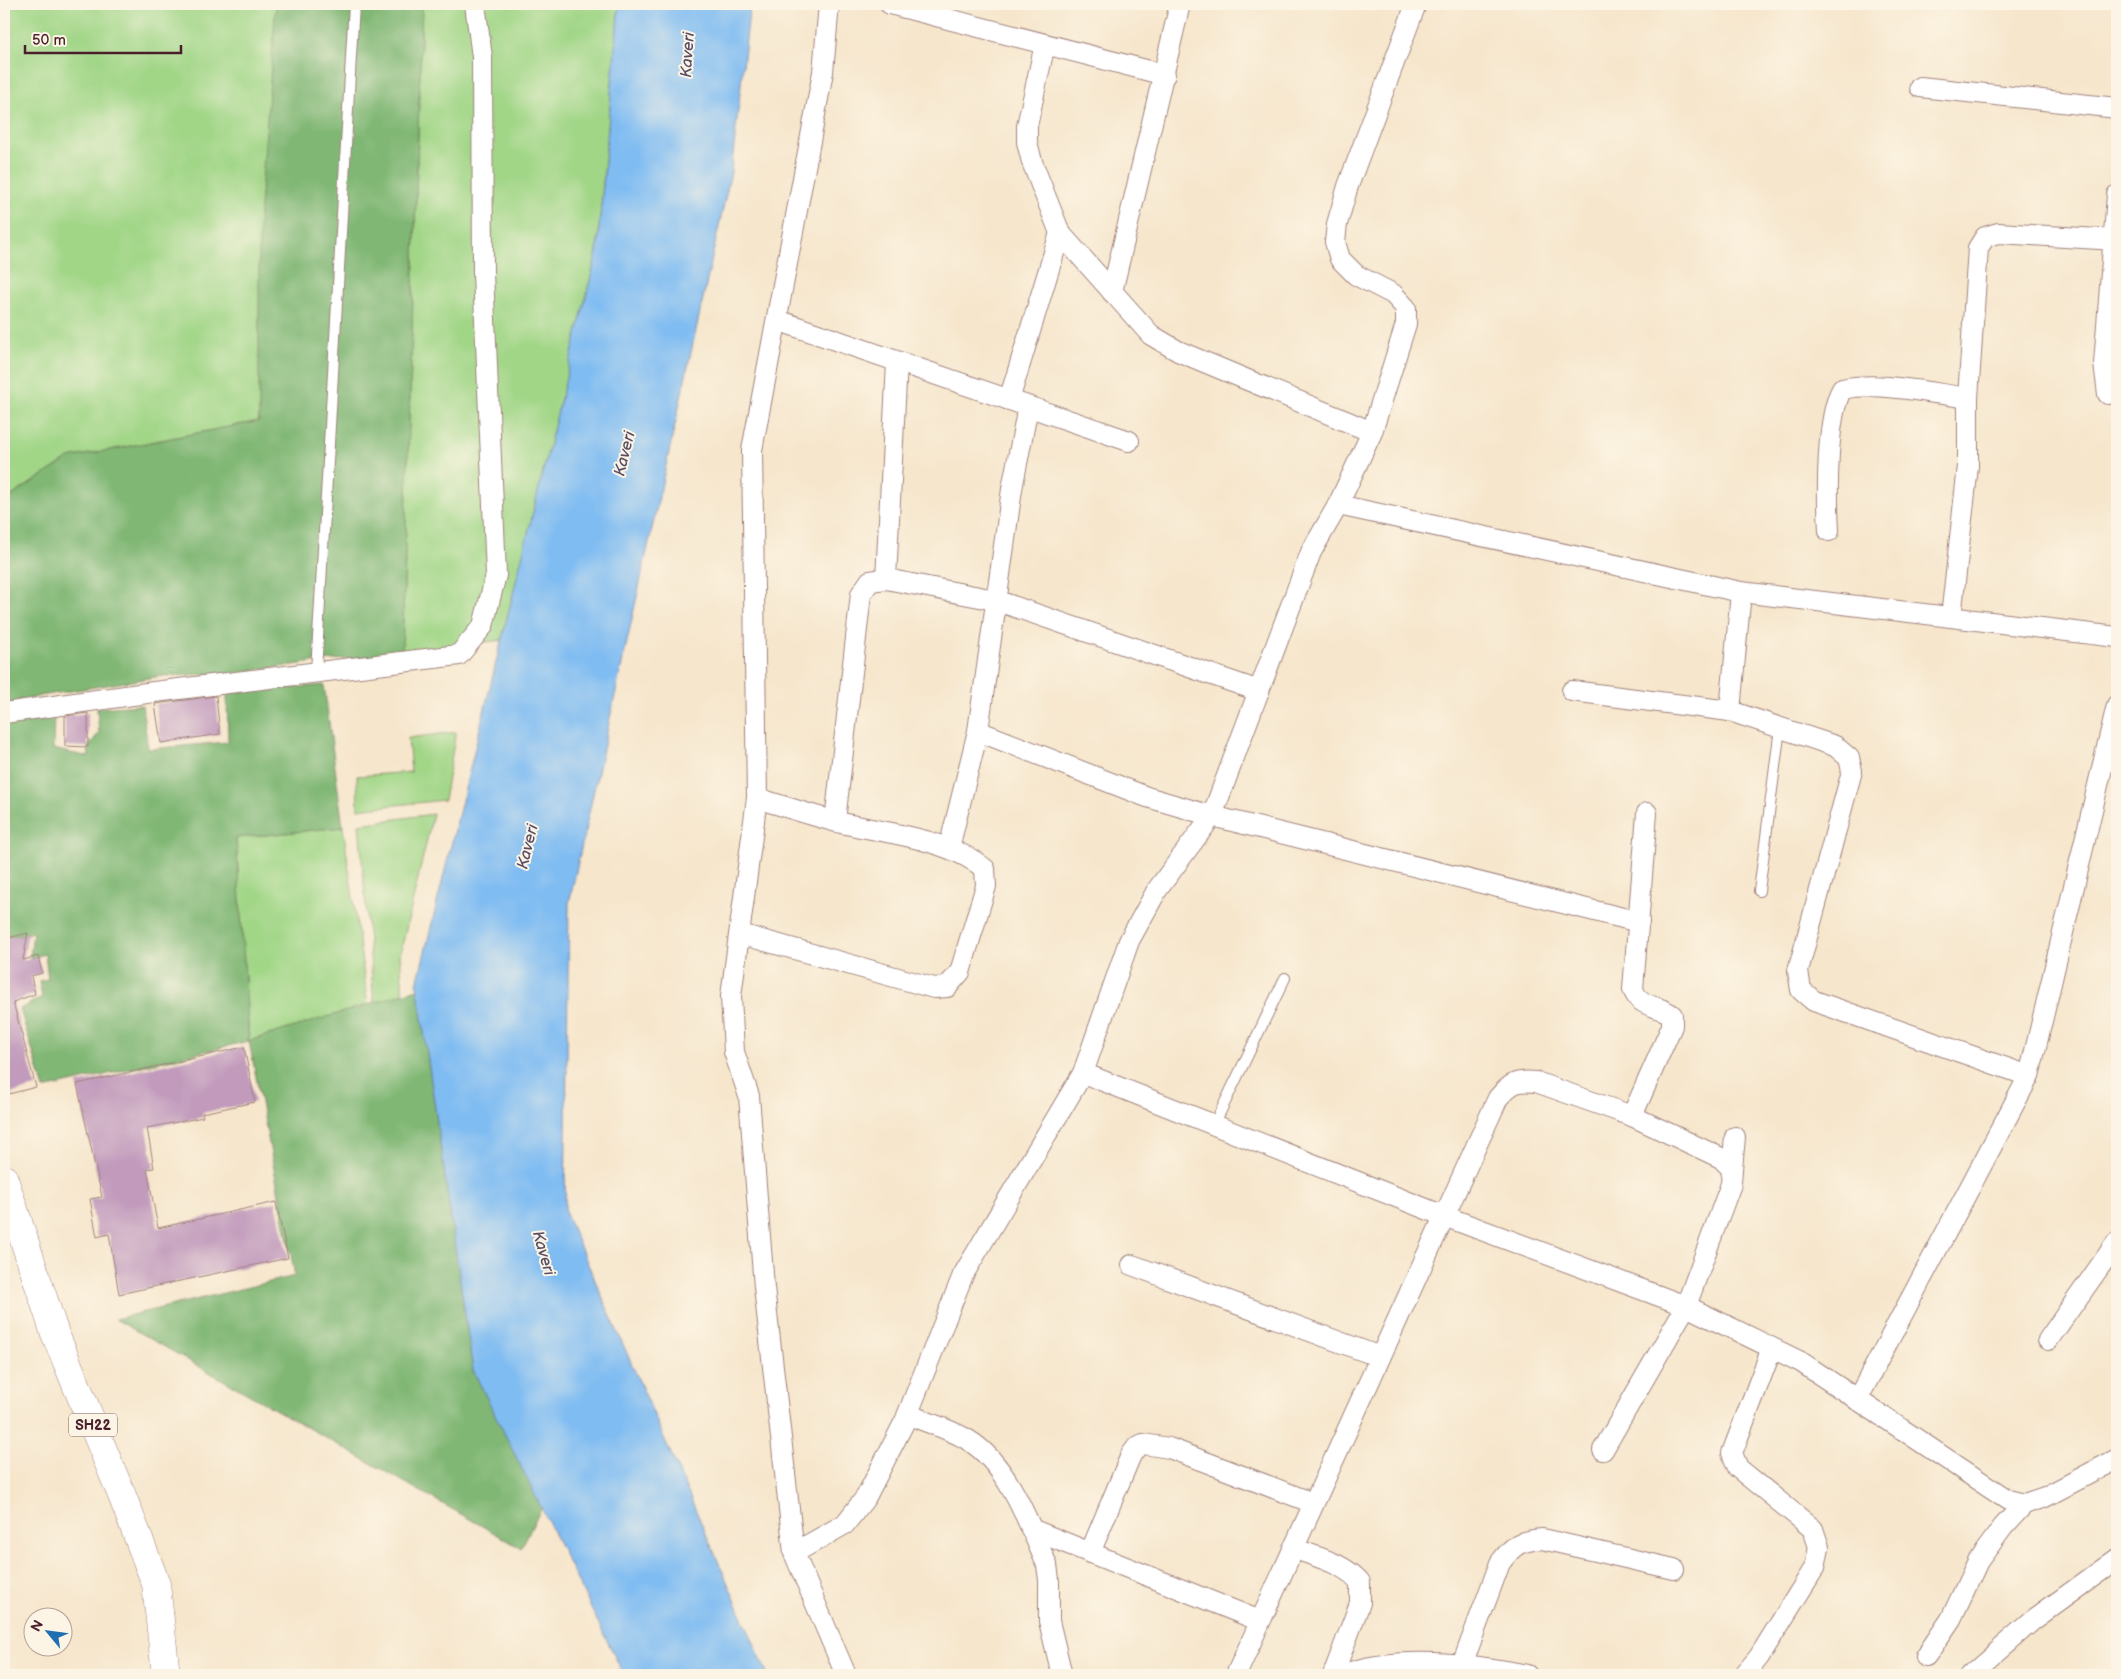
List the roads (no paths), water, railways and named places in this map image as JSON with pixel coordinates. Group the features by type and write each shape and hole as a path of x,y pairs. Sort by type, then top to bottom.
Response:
{"main road":[{"name":"SH22","path":"4,1179 54,1331 123,1498 156,1584 166,1675"}],"street":[{"path":"4,713 61,704 459,655 483,626 496,575 483,273 482,57 475,4"},
{"path":"829,4 823,72 752,450 757,798 746,865 740,934 731,996 734,1052 749,1096 764,1287 794,1553 846,1675"},
{"path":"890,4 1165,75"},
{"path":"1112,292 1165,75 1180,4"},
{"path":"794,1553 845,1524 866,1497 908,1414 963,1275 1083,1073 1129,941 1157,890 1212,816 1311,552 1338,505 1372,432 1406,324 1406,308 1393,294 1356,275 1340,259 1335,242 1337,224 1348,186 1416,4"},
{"path":"1045,44 1027,126 1027,142 1032,162 1060,233 1150,335 1178,350 1372,432"},
{"path":"1920,87 2117,108"},
{"path":"2108,394 2104,364 2116,240 2117,195"},
{"path":"1009,400 1060,233"},
{"path":"1951,617 1965,500 1968,398 1978,248 1986,237 1998,233 2116,240"},
{"path":"777,320 1129,441"},
{"path":"886,579 897,362"},
{"path":"1829,530 1828,500 1833,411 1842,389 1854,386 1885,388 1968,398"},
{"path":"949,848 978,731 995,600 1012,490 1028,407"},
{"path":"1338,505 1741,592 2117,637"},
{"path":"835,821 861,594 870,581 886,579 995,600 1259,691"},
{"path":"1730,711 1741,592"},
{"path":"1572,691 1730,711 1835,746 1849,758 1852,771 1798,972 1801,990 1814,1001 2029,1076"},
{"path":"1857,1400 2029,1076 2117,705"},
{"path":"978,731 1147,797 1212,816 1639,922"},
{"path":"740,934 934,988 947,987 960,972 986,886 985,869 971,857 949,848 835,821 757,798"},
{"path":"1632,1116 1672,1026 1672,1015 1663,1008 1642,1004 1636,998 1633,989 1647,813"},
{"path":"1083,1073 1444,1216 1686,1306 1801,1362 1986,1487 2008,1500 2024,1504"},
{"path":"1236,1675 1498,1098 1508,1087 1520,1080 1536,1082 1632,1116 1721,1158 1732,1169"},
{"path":"1603,1450 1686,1306 1732,1184 1735,1137"},
{"path":"2048,1340 2117,1242"},
{"path":"1132,1265 1380,1357"},
{"path":"1744,1675 1759,1657 1815,1567 1818,1547 1813,1529 1738,1468 1732,1453 1772,1348"},
{"path":"908,1414 967,1439 986,1453 1004,1476 1047,1565 1049,1580 1048,1621 1057,1669"},
{"path":"1090,1553 1131,1455 1137,1447 1143,1444 1169,1448 1313,1503"},
{"path":"1926,1656 1951,1619 1978,1561 2003,1527 2024,1504 2045,1497 2117,1459"},
{"path":"1031,1529 1260,1621"},
{"path":"1462,1665 1500,1563 1510,1550 1522,1541 1542,1539 1674,1569"},
{"path":"1293,1548 1344,1568 1353,1573 1360,1582 1360,1603 1333,1675"},
{"path":"1970,1675 2033,1620 2117,1559"},
{"path":"1342,1675 1357,1670 1414,1664 1462,1665 1527,1675"}],"lane":[{"path":"316,672 354,4"},
{"path":"1759,891 1780,728"},
{"path":"1214,1125 1285,978"}],"water":[{"name":"Kaveri","path":"619,4 750,4 731,172 569,903 565,1212 768,1675 624,1675 473,1370 417,984 597,252"}]}
